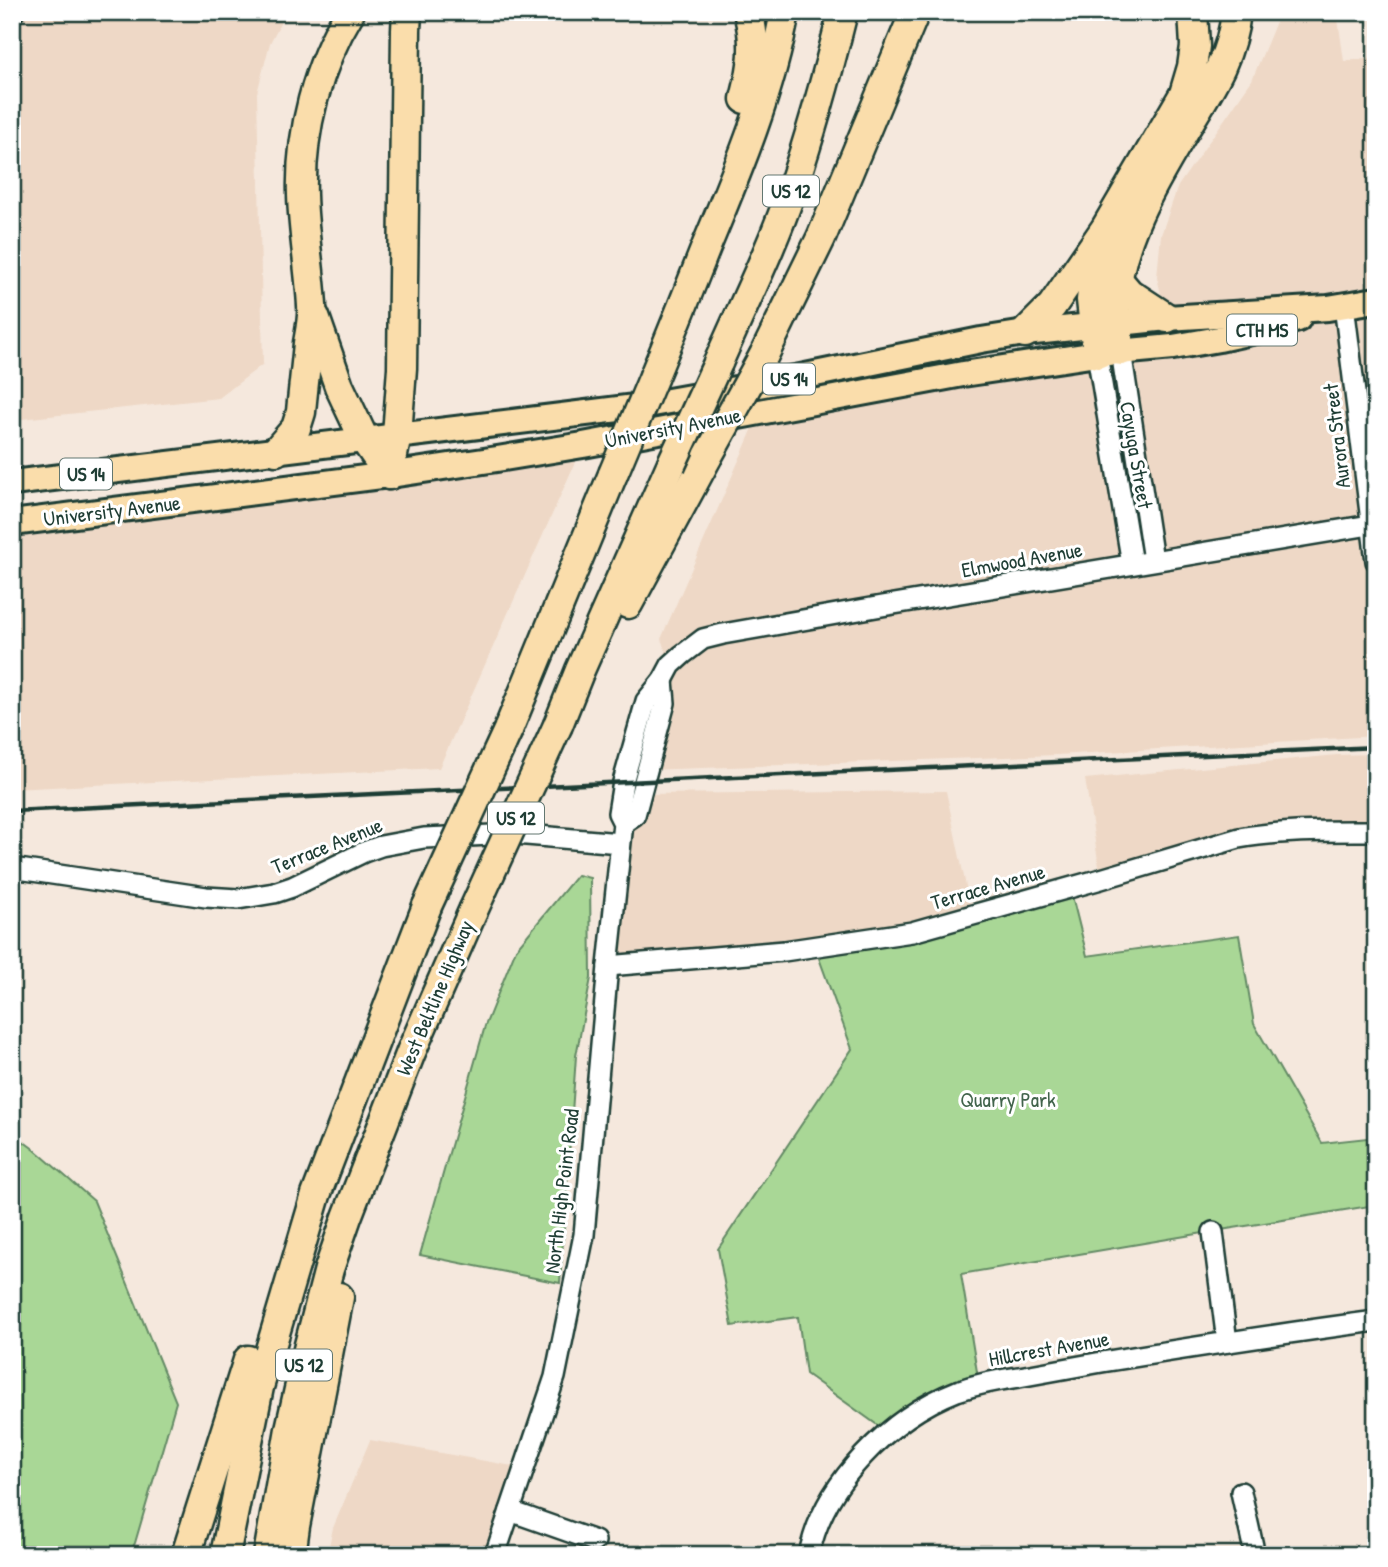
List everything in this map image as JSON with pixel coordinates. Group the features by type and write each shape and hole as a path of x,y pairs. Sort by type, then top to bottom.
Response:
{"highway":[{"path":"276,451 296,428 301,412 312,309 304,233 302,158 319,78 350,12"},
{"path":"389,475 397,435 402,368 407,12"},
{"path":"706,248 753,66 754,46 748,12"},
{"name":"US 12","path":"706,248 757,121 785,12"},
{"name":"West Beltline Highway","path":"268,1555 290,1429 309,1345 347,1217 411,1052 763,261 791,191 822,93 843,12"},
{"path":"1025,334 1052,306 1105,229 1184,94 1195,46 1193,12"},
{"path":"1107,339 1118,279 1139,211 1218,75 1229,45 1236,12"},
{"name":"US 14","path":"598,632 627,605 764,355 821,238 910,19"},
{"path":"1105,229 1091,299 1107,339"},
{"name":"West Beltline Highway","path":"225,1555 259,1387 316,1195 427,906 508,730 706,248"},
{"path":"1118,279 1129,293 1167,318"},
{"path":"312,309 339,386 364,439 389,475"},
{"path":"291,1555 362,1181"},
{"path":"186,1555 271,1287 301,1244"}],"main road":[{"name":"University Avenue","path":"12,523 389,475 583,445 963,374 1107,339 1167,318 1336,306 1376,300"},
{"name":"University Avenue","path":"12,483 635,407 786,380 970,342 1025,334 1172,346 1285,324 1336,306"}],"street":[{"name":"Aurora Street","path":"1336,306 1373,524 1376,561"},
{"name":"Cayuga Street","path":"1107,339 1153,560"},
{"name":"Cayuga Street","path":"1107,339 1132,564"},
{"name":"Elmwood Avenue","path":"681,655 703,639 723,634 1373,524"},
{"name":"North High Point Road","path":"495,1555 555,1377 584,1235 623,823 635,815 665,703 663,680 671,665 681,655"},
{"name":"Terrace Avenue","path":"608,966 785,951 883,937 940,925 1239,838 1261,834 1376,831"},
{"name":"Terrace Avenue","path":"12,867 206,898 238,899 266,895 292,887 364,852 401,841 515,834 620,843"},
{"path":"1213,1232 1227,1342"},
{"name":"Hillcrest Avenue","path":"809,1555 829,1502 854,1465 921,1409 955,1392 979,1384 1227,1342 1376,1321"},
{"path":"1241,1493 1255,1555"},
{"path":"510,1511 595,1541"}],"shaded area":[{"path":"12,12 286,12 270,43 257,93 263,364 219,398 12,420"},
{"path":"1280,12 1337,12 1344,61 1376,58 1376,736 1057,755 646,770 671,665 661,639 760,412 1175,354 1157,277 1161,235 1178,186 1252,80"},
{"path":"583,445 439,768 12,789 12,529"},
{"path":"1376,754 1376,831 1285,833 1101,879 1085,779 1337,755"},
{"path":"946,791 972,915 940,925 608,966 618,864 640,794"},
{"path":"370,1440 524,1468 495,1555 327,1555 333,1528"}],"green space":[{"path":"577,875 590,878 591,978 576,1056 560,1283 420,1255 485,1026 516,949"},
{"name":"Quarry Park","path":"1070,888 1087,956 1239,935 1254,1024 1322,1143 1376,1137 1376,1205 961,1274 979,1384 883,1429 806,1374 798,1317 732,1326 718,1249 852,1049 815,947"},
{"path":"12,1133 94,1201 176,1402 135,1543 129,1555 12,1555"}],"railway":[{"path":"12,811 1376,747"}]}
